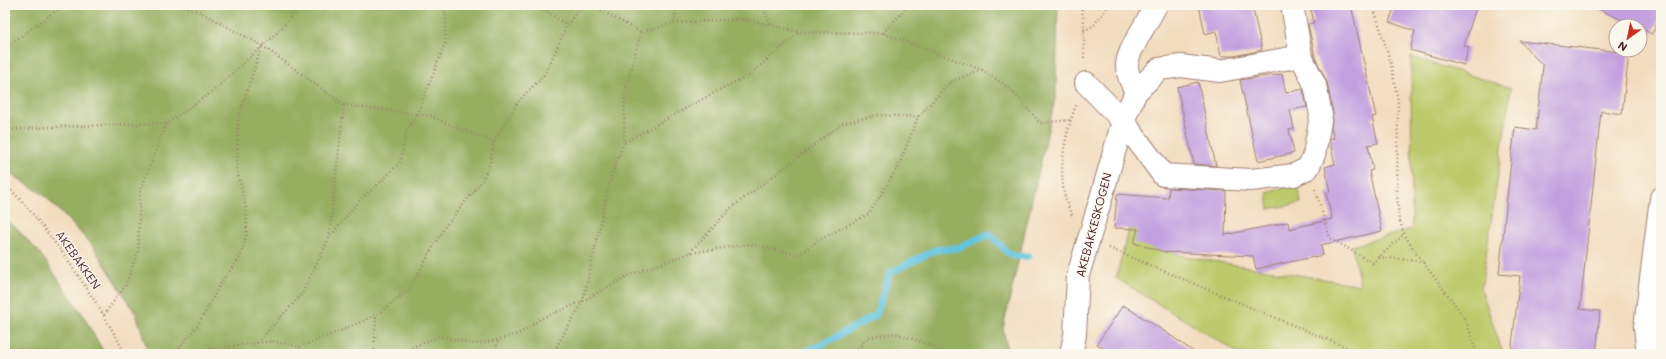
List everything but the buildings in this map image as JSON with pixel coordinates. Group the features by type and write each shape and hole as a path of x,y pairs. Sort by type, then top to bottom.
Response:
{"street":[{"path":"1136,92 1129,75 1127,64 1132,47 1145,27 1156,5"},
{"path":"1086,83 1122,121 1163,175 1251,180 1294,175 1308,168 1314,155 1321,115 1315,85 1301,56 1292,5"},
{"name":"AKEBAKKESKOGEN","path":"1071,354 1075,335 1078,274 1122,121 1136,92 1159,69 1181,66 1220,71 1301,56"},
{"path":"1648,354 1645,327 1661,198"}],"path":[{"path":"5,48 64,5"},
{"path":"180,5 200,12 263,46 344,105 431,116 494,142"},
{"path":"5,130 167,123 212,92 263,46 281,28 300,5"},
{"path":"257,343 302,294 329,238 358,202 385,178 400,162 406,132 417,114 445,44 446,18 444,5"},
{"path":"537,5 567,25"},
{"path":"186,354 195,351 272,342 299,347 376,315 409,290 444,228 482,181 490,163 494,142 517,103 545,74 567,25 577,11 590,5 641,32 674,23 745,19 800,32 883,33 982,70 1007,86 1040,122 1070,120"},
{"path":"674,23 676,5"},
{"path":"762,5 772,25"},
{"path":"883,33 909,5"},
{"path":"1074,218 1065,198 1063,181 1064,138 1086,83 1084,31 1081,5"},
{"path":"1084,31 1094,25 1109,5"},
{"path":"1374,5 1391,64 1398,101 1396,194 1399,219 1404,234 1424,264 1454,302 1466,323 1477,354"},
{"path":"554,354 558,344 583,301 611,176 624,142 625,92 641,32"},
{"path":"624,142 720,89 748,76 800,32"},
{"path":"174,354 198,324 222,282 240,258 248,233 246,208 237,171 238,118 263,46"},
{"path":"397,354 439,336 475,344 498,340 521,333 540,319 583,301 628,276 690,253 749,244 798,255 819,240 869,214 898,166 918,117 950,82 982,70"},
{"path":"329,238 344,105"},
{"path":"690,253 731,208 843,123 878,115 918,117"},
{"path":"104,315 125,286 138,252 140,191 167,123"},
{"path":"1308,168 1330,238 1373,263 1404,234"},
{"name":"AKEBAKKEN","path":"5,185 20,199 44,228 78,275 104,315 125,354"},
{"path":"1106,246 1362,354"},
{"path":"1379,257 1412,260 1424,264"},
{"path":"374,354 376,315"},
{"path":"852,354 869,337 895,333 933,346 947,354"},
{"path":"495,354 498,340"},
{"path":"298,354 299,347"}],"green space":[{"path":"5,5 1058,5 1056,95 1003,328 1008,354 149,354 136,314 93,246 44,195 5,170"},
{"path":"1411,57 1511,88 1481,289 1503,354 1240,354 1116,278 1130,225 1154,247 1187,257 1360,285 1352,246 1412,229"},
{"path":"1298,183 1301,203 1269,209 1267,193"},
{"path":"5,217 39,252 81,312 105,354 5,354"}],"waterway":[{"path":"799,354 821,345 876,315 890,273 935,250 958,248 989,234 1009,254 1014,256 1028,256"}]}
